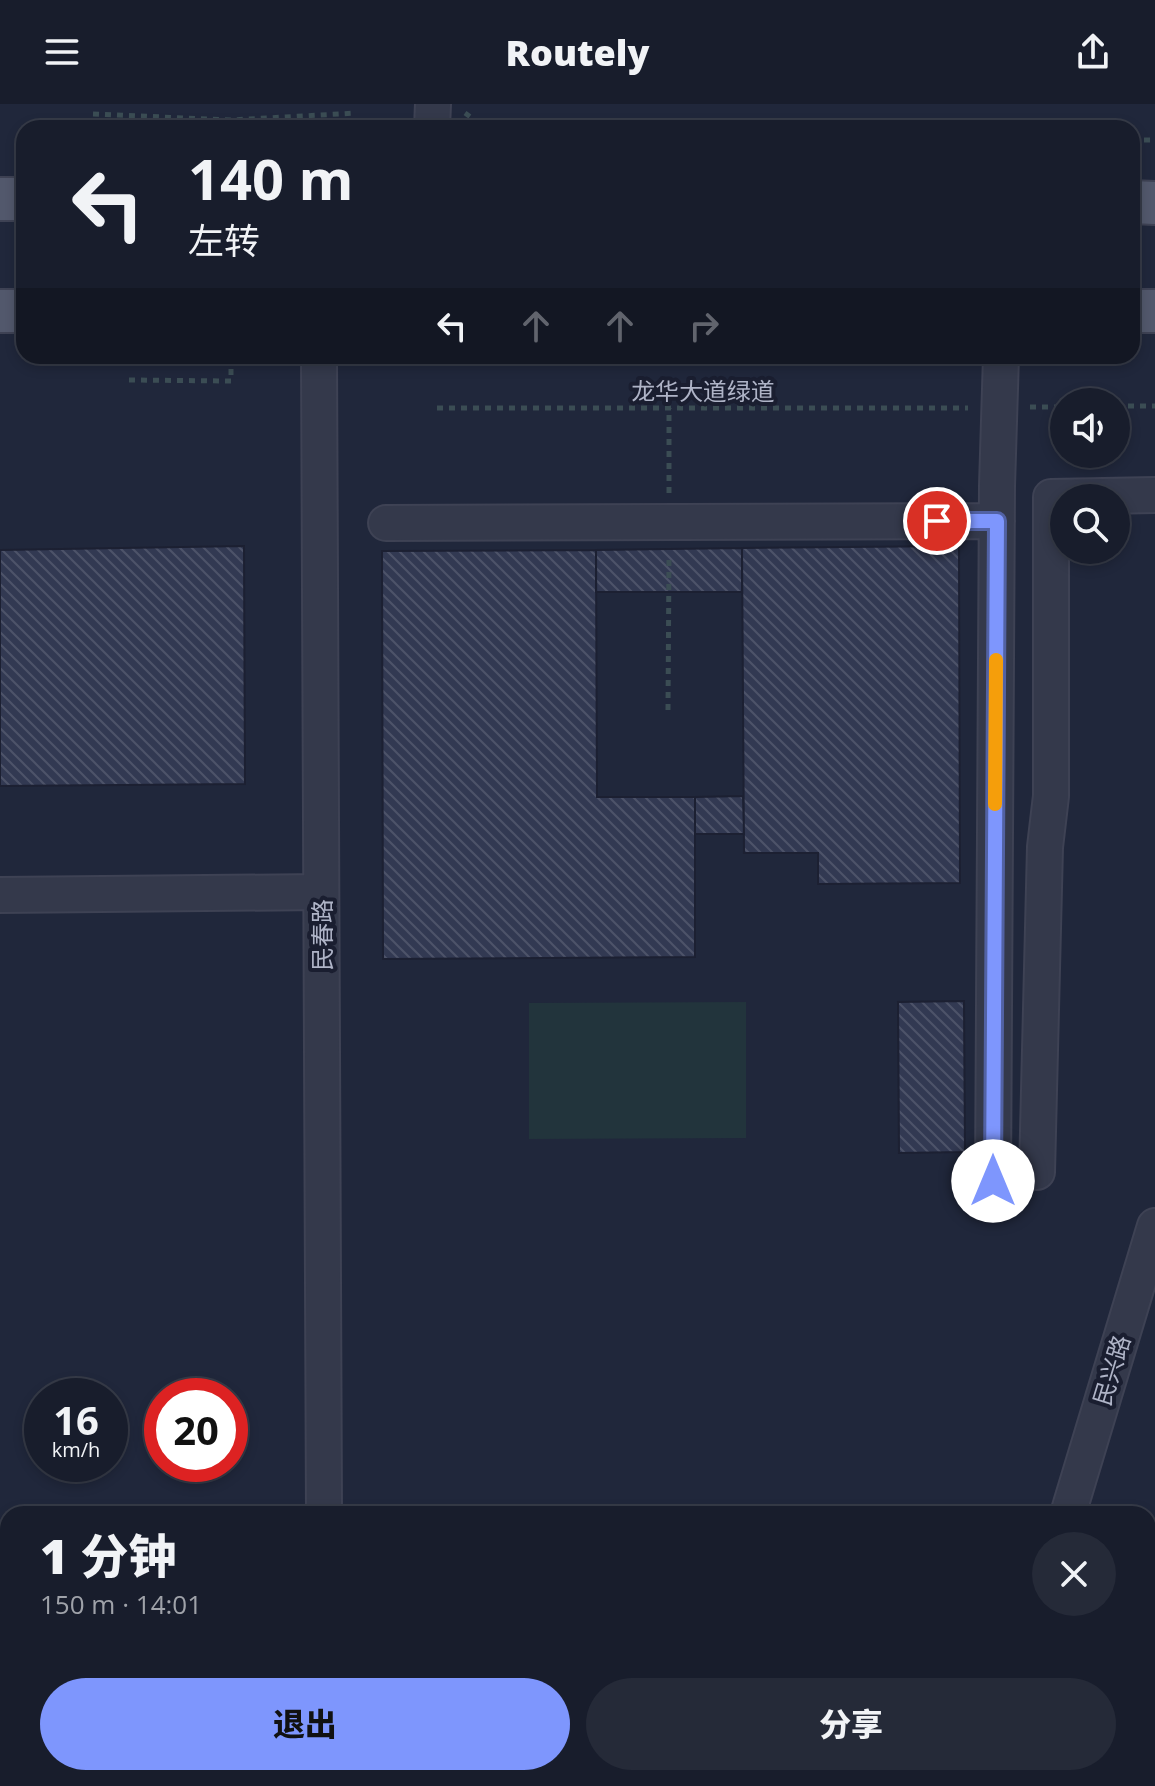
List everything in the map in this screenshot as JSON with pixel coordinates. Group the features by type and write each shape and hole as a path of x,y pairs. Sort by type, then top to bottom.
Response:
{"street":[{"name":"民春路","path":"319,364 324,1506"},
{"path":"993,1181 1001,364"},
{"path":"1037,1172 1045,847 1051,796 1051,497 1155,495"},
{"path":"386,523 997,521"},
{"path":"0,895 321,892"},
{"name":"民兴路","path":"1070,1506 1155,1226"}],"path":[{"path":"448,108 471,120"},
{"path":"93,114 231,120 356,113"},
{"path":"129,380 231,381 231,364"},
{"path":"1130,406 1155,406"},
{"path":"1030,407 1050,407"},
{"name":"龙华大道绿道","path":"437,408 969,408"},
{"path":"668,710 669,408"}],"shaded area":[{"path":"746,1002 746,1138 529,1139 529,1003"}],"building":[{"path":"244,546 245,784 0,786 0,550"},
{"path":"959,546 960,883 818,884 818,853 744,853 742,548"},
{"path":"742,548 742,592 596,592 596,550"},
{"path":"596,550 597,797 695,797 695,957 383,959 382,551"},
{"path":"743,796 744,834 695,834 695,797"},
{"path":"964,1001 965,1152 899,1153 898,1002"}],"slow traffic":[{"path":"995,804 996,660"}],"route":[{"path":"937,521 997,521 993,1181"}]}
